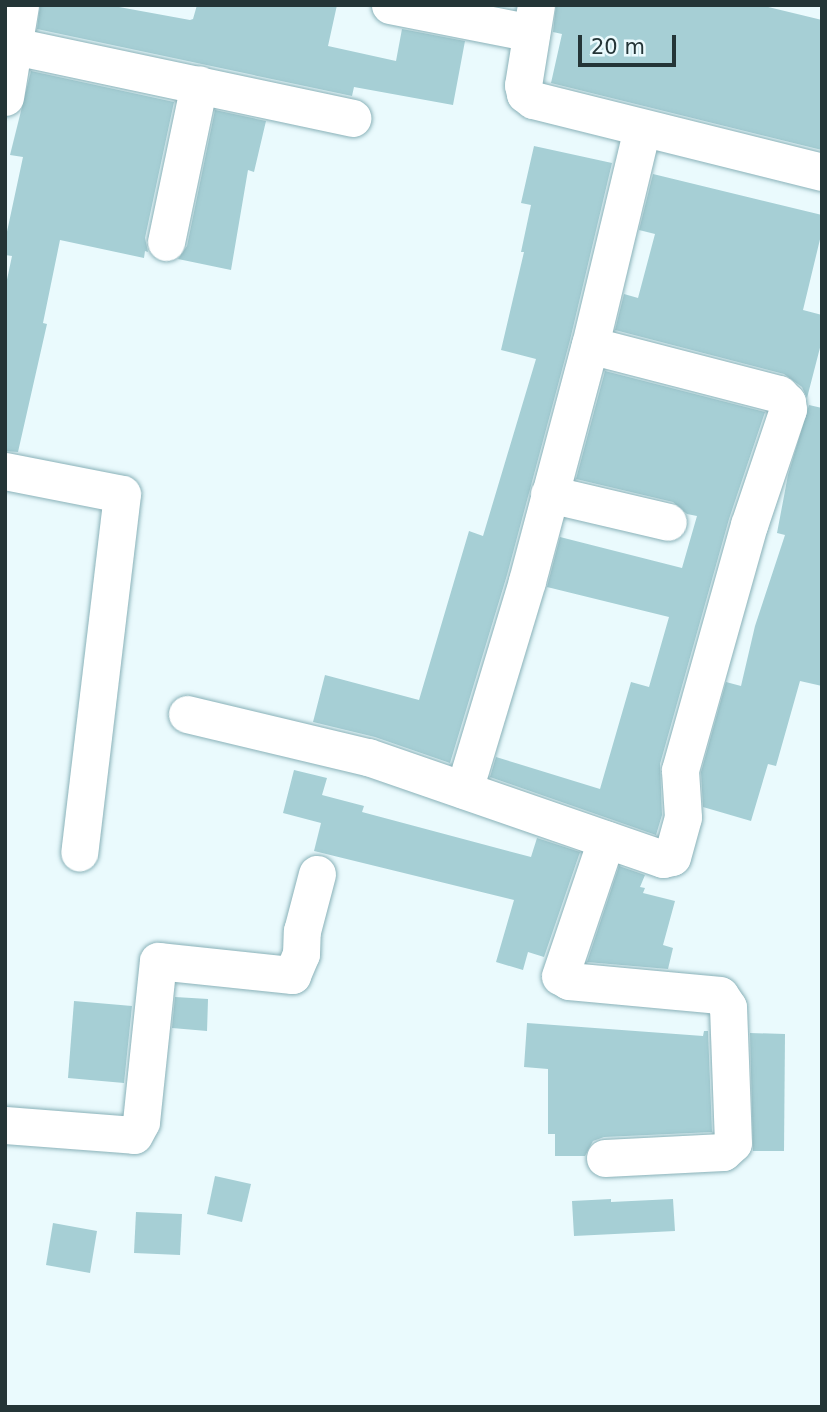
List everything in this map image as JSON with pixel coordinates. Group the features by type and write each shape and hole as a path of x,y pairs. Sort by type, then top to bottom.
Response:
{"street":[{"path":"5,97 20,5"},
{"path":"390,5 534,19 523,85 525,94 544,103 822,172"},
{"path":"14,46 199,83 352,118"},
{"path":"166,242 199,83"},
{"path":"464,790 527,581 590,345 642,128"},
{"path":"187,714 368,757 663,859 672,857 683,817 680,770 749,525 788,409 785,397 779,394 590,345"},
{"path":"5,471 122,494 79,852"},
{"path":"549,494 668,522"},
{"path":"605,1158 723,1152 733,1143 728,1007 720,995 569,981 560,976 606,839"},
{"path":"5,1125 134,1135 141,1122 158,961 292,975 300,954 302,931 317,874"}],"building":[{"path":"40,5 108,5 190,20 193,19 197,5 337,5 328,46 396,61 402,29 465,41 453,105 354,87 352,96 37,29"},
{"path":"556,5 760,5 822,20 822,150 551,83 562,34 553,32"},
{"path":"31,71 174,102 145,238 148,252 145,251 144,258 60,240 43,323 47,324 18,452 5,451 5,289 12,256 5,255 5,241 23,157 10,155"},
{"path":"215,110 266,121 254,172 248,170 231,270 178,259 187,246"},
{"path":"534,146 612,163 570,340 507,575 450,763 375,737 313,722 325,675 419,700 469,531 483,536 536,359 501,350 524,252 521,252 531,205 521,203"},
{"path":"653,174 822,215 822,231 803,310 822,315 822,340 807,398 802,387 784,374 615,330 624,294 638,298 655,234 639,230"},
{"path":"605,371 765,412 729,519 660,764 662,815 656,835 490,777 496,757 600,789 631,682 649,687 669,617 547,587 560,537 682,568 697,516 687,514 673,502 576,479"},
{"path":"809,405 822,408 822,686 800,681 776,766 768,764 751,821 703,807 701,772 726,682 741,686 755,626 785,535 777,533 788,475"},
{"path":"294,770 327,778 322,795 364,806 362,812 531,857 537,838 580,852 544,957 528,952 523,970 496,962 514,900 314,851 321,823 283,813"},
{"path":"619,866 645,875 640,887 645,888 643,893 675,901 663,945 673,948 668,969 587,962"},
{"path":"175,997 208,999 207,1031 172,1028"},
{"path":"74,1001 132,1006 124,1083 68,1078"},
{"path":"527,1023 703,1036 704,1031 708,1031 712,1132 604,1137 593,1141 585,1156 555,1156 555,1134 548,1134 548,1069 524,1067"},
{"path":"750,1033 785,1034 784,1151 753,1151"},
{"path":"215,1176 251,1184 242,1222 207,1214"},
{"path":"611,1199 611,1202 673,1199 675,1231 574,1236 572,1201"},
{"path":"136,1212 182,1214 180,1255 134,1253"},
{"path":"53,1223 97,1231 90,1273 46,1265"}]}
